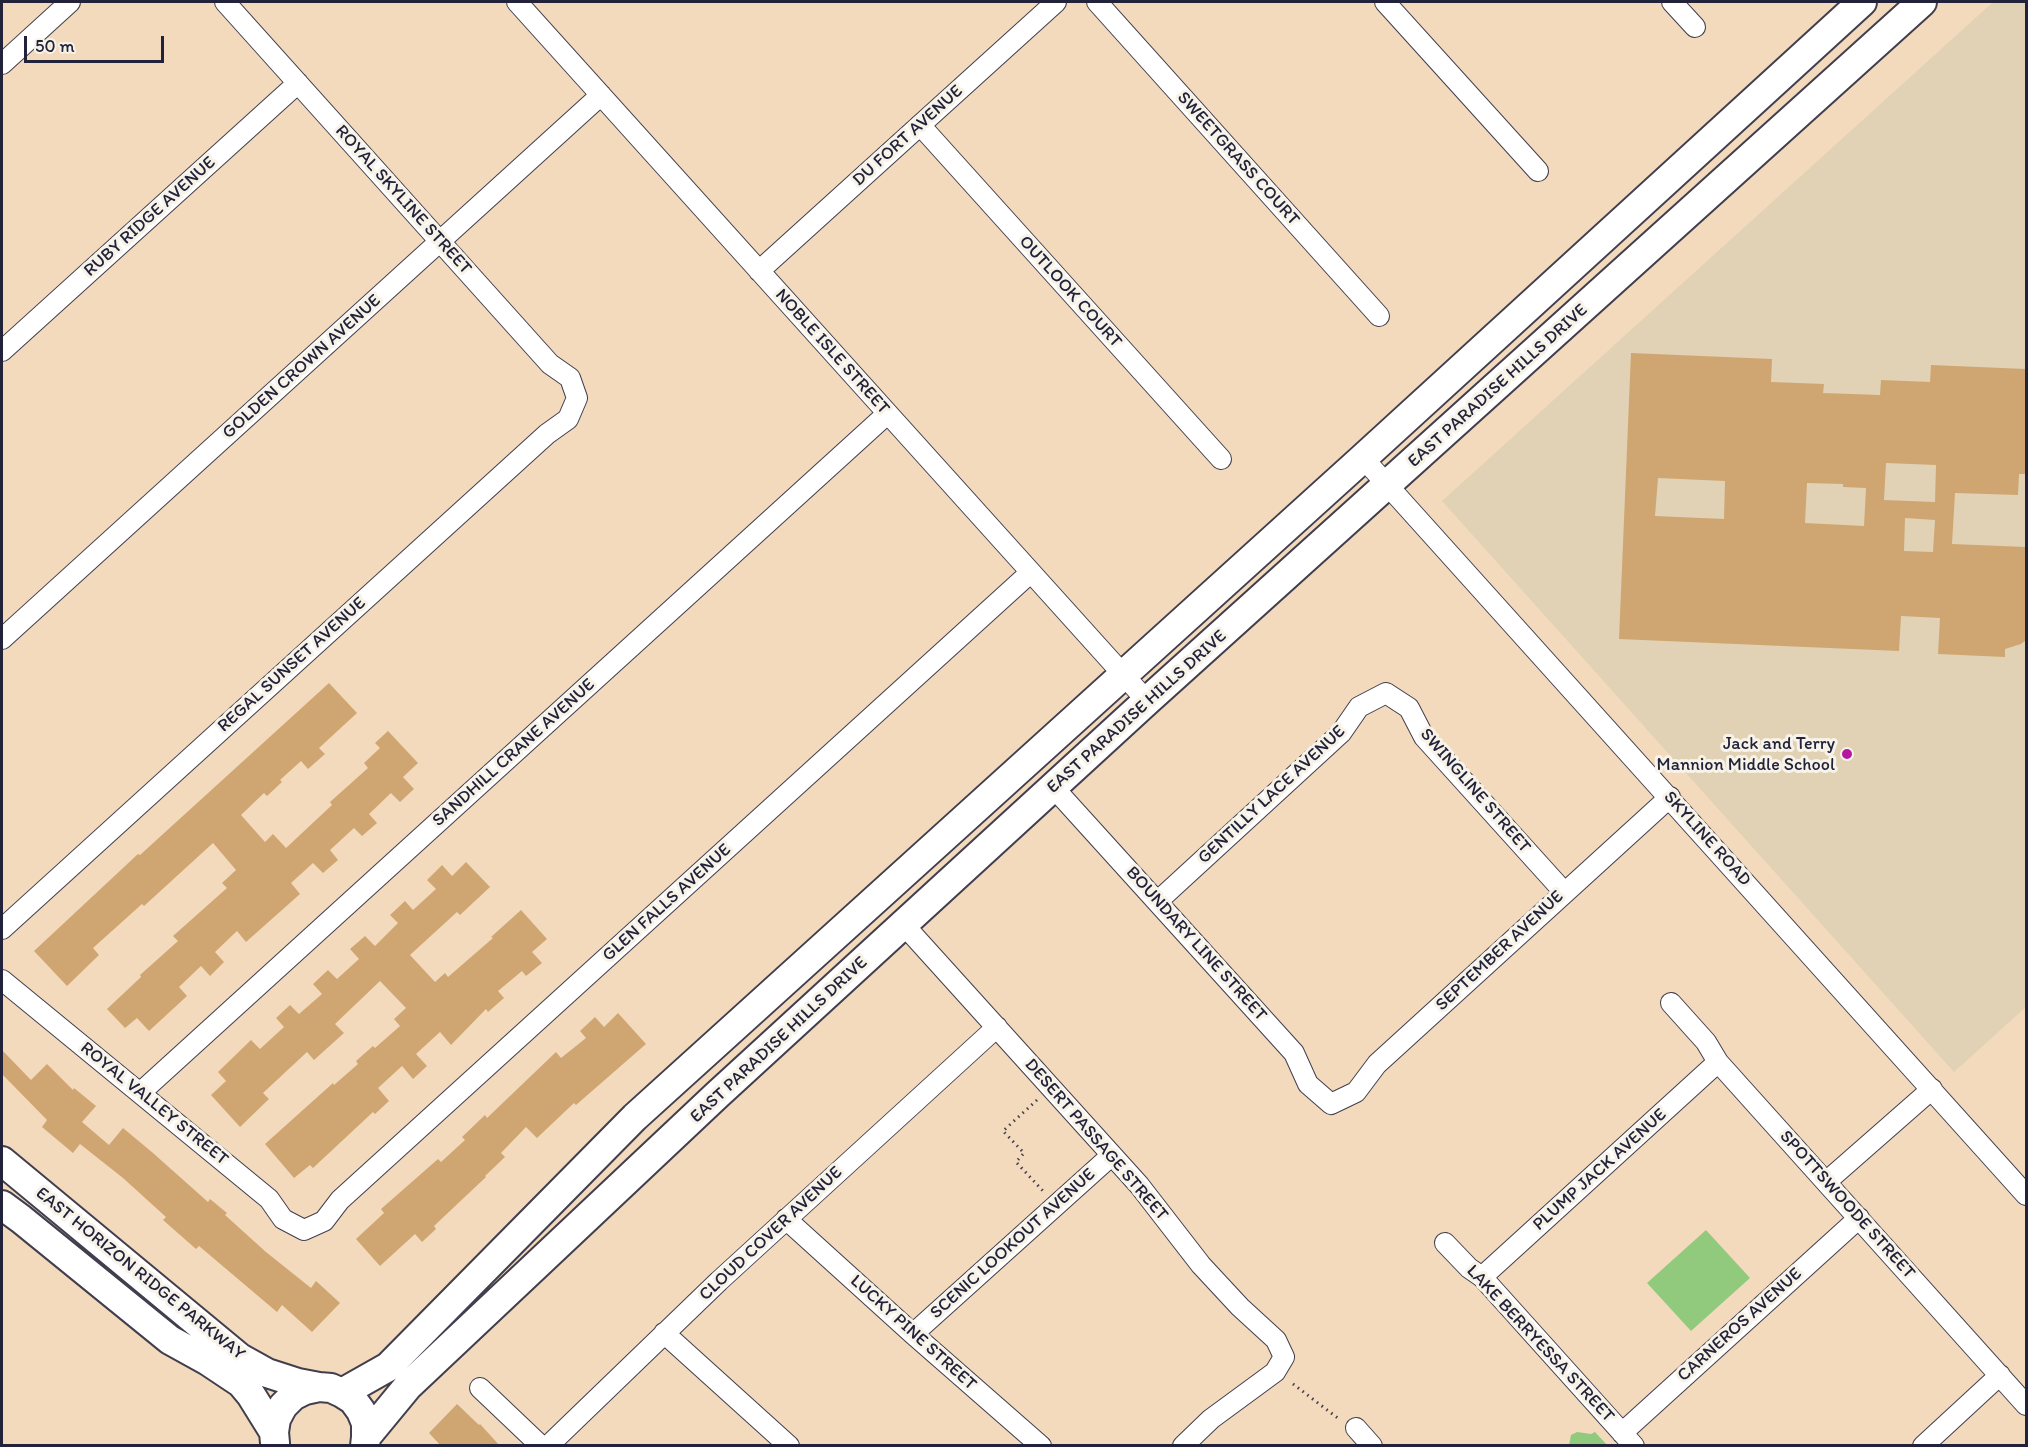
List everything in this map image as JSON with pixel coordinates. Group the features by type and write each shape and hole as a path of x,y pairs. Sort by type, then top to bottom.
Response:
{"main road":[{"name":"EAST PARADISE HILLS DRIVE","path":"274,1439 276,1419 292,1396 305,1390 330,1390 388,1367 635,1117 1363,458 1862,2"},
{"name":"EAST PARADISE HILLS DRIVE","path":"365,1441 408,1386 717,1095 1147,701 1922,2"},
{"name":"EAST HORIZON RIDGE PARKWAY","path":"2,1161 240,1358 267,1373 330,1390"},
{"name":"EAST HORIZON RIDGE PARKWAY","path":"2,1205 30,1225 170,1340 208,1361 240,1383 251,1395 274,1439"},
{"path":"330,1390 353,1400 361,1411 366,1423 365,1441"}],"street":[{"path":"2,64 70,2"},
{"name":"ROYAL SKYLINE STREET","path":"225,2 550,364 570,378 577,398"},
{"name":"NOBLE ISLE STREET","path":"517,2 1147,701"},
{"name":"DU FORT AVENUE","path":"759,271 1056,2"},
{"name":"SWEETGRASS COURT","path":"1097,2 1379,316"},
{"path":"1385,2 1538,171"},
{"path":"1672,2 1695,27"},
{"name":"RUBY RIDGE AVENUE","path":"2,351 298,82"},
{"name":"GOLDEN CROWN AVENUE","path":"2,639 602,95"},
{"name":"OUTLOOK COURT","path":"920,125 1221,459"},
{"name":"REGAL SUNSET AVENUE","path":"2,929 538,442 568,419 577,398"},
{"name":"SANDHILL CRANE AVENUE","path":"140,1093 887,414"},
{"name":"SKYLINE ROAD","path":"1363,458 2026,1195"},
{"name":"GLEN FALLS AVENUE","path":"304,1230 324,1221 340,1200 1030,573"},
{"name":"SWINGLINE STREET","path":"1386,693 1409,708 1424,737 1564,892"},
{"name":"GENTILLY LACE AVENUE","path":"1158,901 1341,733 1359,706 1386,693"},
{"name":"BOUNDARY LINE STREET","path":"1054,788 1294,1053 1308,1084 1331,1104"},
{"name":"SEPTEMBER AVENUE","path":"1331,1104 1356,1092 1377,1064 1670,797"},
{"name":"DESERT PASSAGE STREET","path":"904,925 1139,1185 1202,1265 1240,1307 1276,1340 1284,1357 1275,1372 1211,1419 1183,1446"},
{"name":"ROYAL VALLEY STREET","path":"2,980 269,1199 283,1219 304,1230"},
{"name":"SPOTTSWOODE STREET","path":"1671,1003 1706,1042 1718,1062 2026,1405"},
{"name":"CLOUD COVER AVENUE","path":"548,1446 786,1219 997,1027"},
{"name":"PLUMP JACK AVENUE","path":"1482,1278 1718,1062"},
{"path":"1826,1182 1932,1089"},
{"name":"SCENIC LOOKOUT AVENUE","path":"913,1334 1112,1155"},
{"name":"CARNEROS AVENUE","path":"1628,1439 1859,1218"},
{"name":"LUCKY PINE STREET","path":"786,1219 1041,1446"},
{"name":"LAKE BERRYESSA STREET","path":"1446,1243 1469,1269 1482,1278 1628,1439"},
{"path":"664,1333 789,1446"},
{"path":"1923,1446 2000,1375"},
{"path":"480,1388 541,1446"},
{"path":"1352,1427 1372,1446"}],"path":[{"path":"1043,1095 1003,1131 1024,1153 1016,1162 1049,1198"},
{"path":"1293,1384 1352,1427"}],"shaded area":[{"name":"Jack and Terry Mannion Middle School","path":"1993,2 2026,2 2026,1007 1954,1072 1442,501"}],"green space":[{"path":"1706,1230 1750,1278 1691,1331 1647,1283"},
{"path":"1577,1432 1591,1434 1595,1432 1607,1445 1569,1445 1571,1435"}],"building":[{"path":"1631,353 1772,359 1771,382 1824,384 1823,393 1880,395 1881,380 1930,382 1931,365 2026,369 2026,474 2019,474 2018,495 1955,493 1952,544 2026,547 2026,640 2005,649 2005,657 1938,654 1940,618 1901,616 1899,651 1619,639","holes":["1886,463 1936,465 1935,502 1884,500","1658,478 1725,481 1724,519 1655,516","1807,483 1843,484 1843,487 1866,488 1864,526 1805,523","1905,518 1935,520 1933,552 1904,551"]},
{"path":"329,683 357,713 319,748 325,754 308,769 301,761 280,780 282,782 267,796 264,793 241,815 265,842 273,834 286,848 332,805 330,802 368,768 364,763 380,748 375,743 388,731 418,763 403,777 414,789 400,802 391,793 369,814 377,823 362,836 354,828 330,850 338,860 323,873 313,863 291,883 300,894 246,942 237,931 215,952 224,962 210,976 201,966 179,987 187,996 149,1031 137,1018 125,1028 107,1009 178,941 173,936 227,888 222,883 236,870 213,843 144,906 142,904 93,948 99,955 67,986 34,951 138,854 140,855"},
{"path":"466,862 490,887 460,915 457,912 410,955 435,982 445,973 448,977 521,910 547,939 532,952 542,963 526,976 522,971 498,991 504,998 488,1012 486,1009 451,1045 440,1032 416,1054 427,1066 413,1079 402,1066 378,1088 389,1101 375,1114 373,1112 313,1168 310,1165 294,1178 265,1144 333,1083 334,1085 358,1064 356,1061 373,1046 375,1048 400,1026 394,1019 406,1008 380,981 335,1024 344,1033 314,1060 307,1052 263,1093 269,1099 240,1127 211,1095 226,1081 218,1072 251,1040 260,1049 284,1027 276,1018 290,1005 299,1014 322,994 313,984 328,970 337,979 359,959 350,949 365,936 375,946 398,923 390,915 405,901 413,910 436,889 427,880 442,865 452,876"},
{"path":"618,1013 646,1044 576,1105 574,1103 537,1138 526,1127 501,1153 505,1157 434,1226 436,1229 422,1242 415,1234 380,1266 356,1239 384,1213 381,1209 438,1159 441,1162 465,1140 462,1137 485,1115 487,1118 556,1052 561,1058 586,1038 580,1031 595,1017 604,1027"},
{"path":"2,1050 31,1080 47,1064 73,1090 74,1088 96,1106 82,1122 109,1145 123,1128 208,1202 210,1199 227,1213 225,1215 266,1252 311,1288 316,1281 340,1303 312,1332 282,1305 277,1312 199,1246 196,1249 163,1220 166,1217 123,1178 80,1144 73,1153 42,1127 47,1120 2,1074"},
{"path":"457,1404 500,1446 441,1446 429,1433"}],"place":[{"name":"Jack and Terry Mannion Middle School","path":"1847,754"}]}
